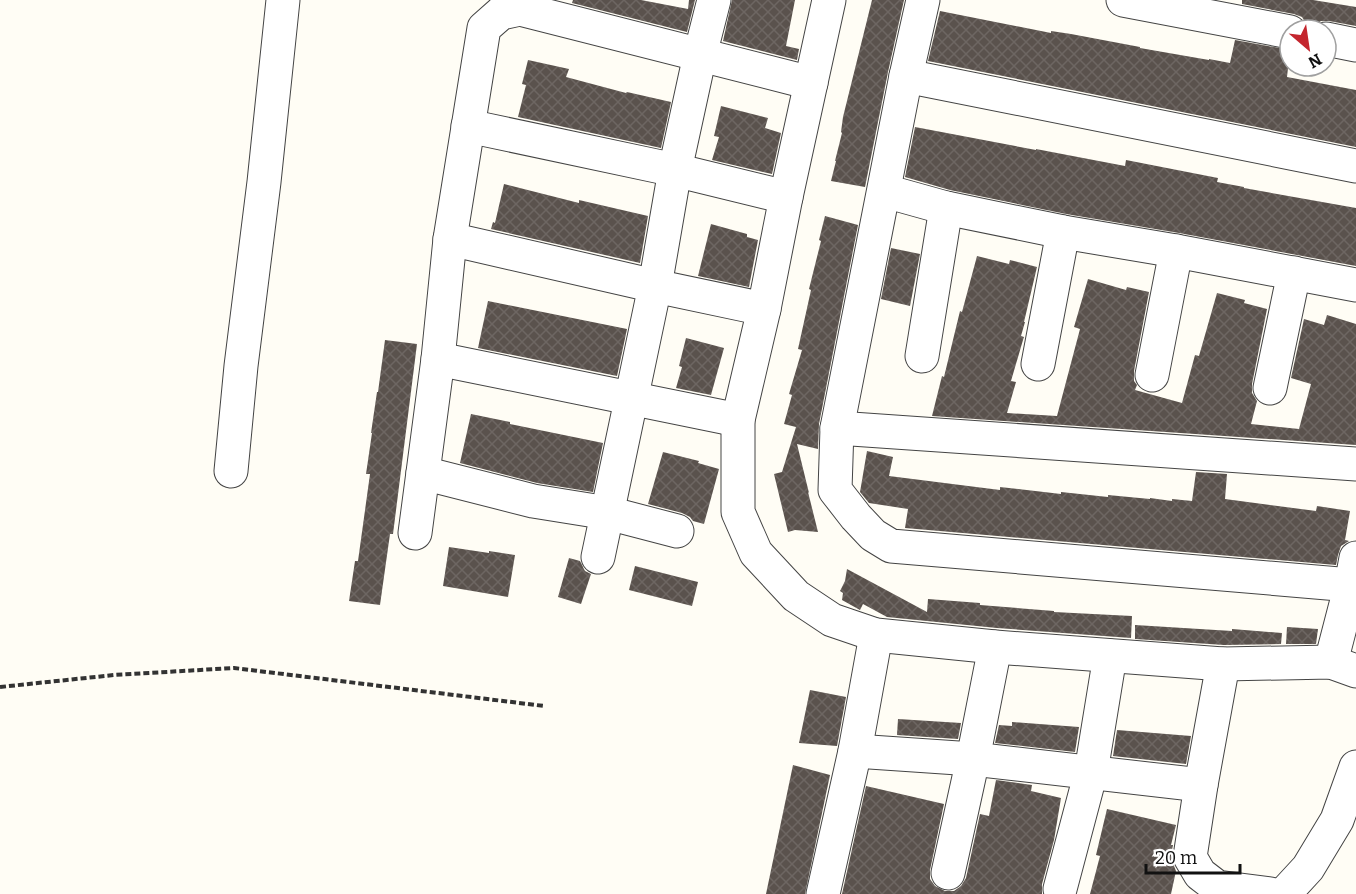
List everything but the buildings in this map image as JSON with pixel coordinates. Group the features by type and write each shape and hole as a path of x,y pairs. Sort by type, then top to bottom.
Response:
{"street":[{"path":"231,471 283,0"},
{"path":"598,557 655,286 675,170 714,0"},
{"path":"829,0 764,309 738,420 738,512 756,553 796,596 832,620 876,635 1110,657 1223,664 1344,666 1354,571 891,546 873,535 835,490 837,428 923,0"},
{"path":"1123,0 1278,30"},
{"path":"415,533 438,359 450,239 484,28 501,13 520,9 811,83"},
{"path":"1338,41 1356,45"},
{"path":"906,76 1356,166"},
{"path":"468,126 675,170 786,197"},
{"path":"885,191 946,208 1063,232 1356,285"},
{"path":"922,356 946,208"},
{"path":"1038,364 1063,232"},
{"path":"450,239 764,309"},
{"path":"1152,375 1176,251"},
{"path":"1270,388 1294,273"},
{"path":"438,359 738,420"},
{"path":"837,428 1356,464"},
{"path":"423,473 533,501 608,513 677,531"},
{"path":"823,894 855,751 876,635"},
{"path":"948,873 995,647"},
{"path":"1060,889 1091,772 1110,657"},
{"path":"1223,664 1190,857 1200,874 1217,887 1271,894"},
{"path":"855,751 973,759 1202,785"},
{"path":"1284,894 1308,868 1337,820 1356,767"}],"path":[{"path":"0,687 114,675 234,668 544,706"}]}
